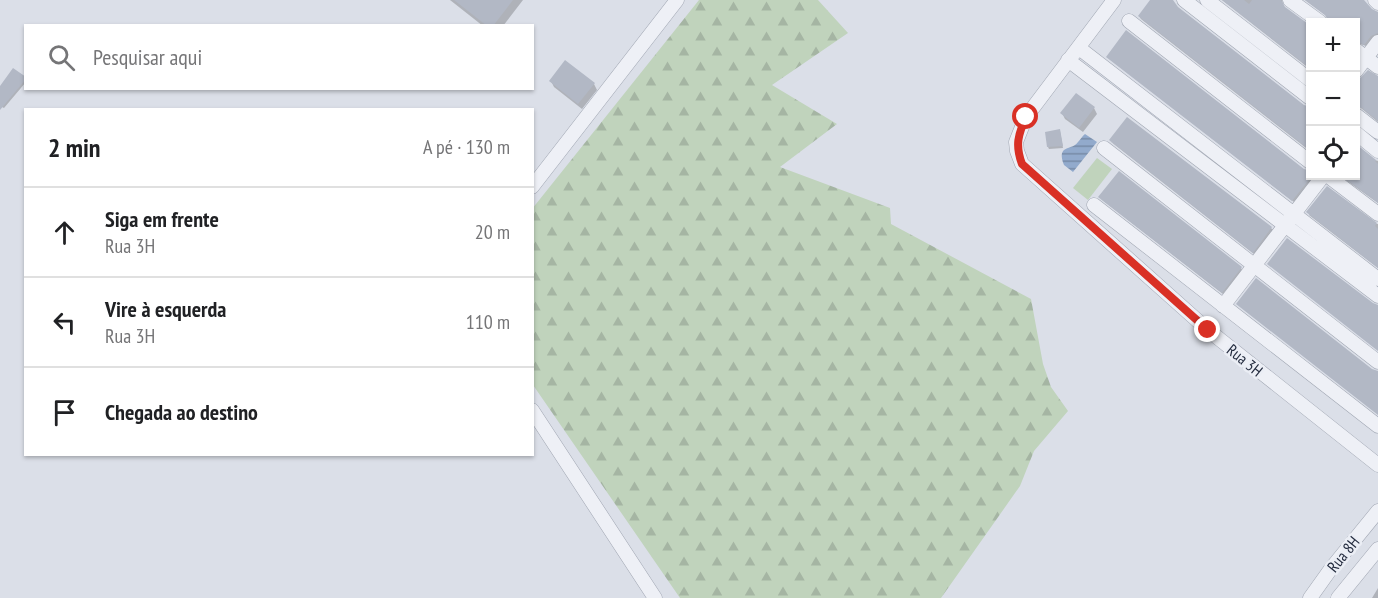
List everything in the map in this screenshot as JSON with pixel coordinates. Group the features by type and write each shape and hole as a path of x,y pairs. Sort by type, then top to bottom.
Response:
{"street":[{"path":"534,184 678,0"},
{"name":"Rua 3H","path":"1114,0 1026,117 1016,142 1022,164 1208,330 1378,465"},
{"path":"1184,0 1306,94"},
{"path":"1207,0 1306,76"},
{"path":"1290,0 1315,18"},
{"path":"1129,21 1306,158"},
{"path":"1378,42 1361,54 1378,67"},
{"path":"1079,48 1289,219 1378,296"},
{"path":"1068,60 1289,219 1378,279"},
{"path":"1360,118 1378,132"},
{"path":"1360,136 1378,151"},
{"path":"1104,148 1378,362"},
{"path":"1223,306 1320,180"},
{"path":"1333,180 1378,213"},
{"path":"1094,205 1378,426"},
{"path":"534,413 655,598"},
{"name":"Rua 8H","path":"1310,598 1378,511"},
{"name":"Rua 8H","path":"1338,598 1378,549"}],"green space":[{"path":"699,0 818,0 848,33 772,85 837,124 780,167 890,208 891,224 1031,299 1043,364 1051,387 1068,411 1034,451 1020,486 941,598 680,598 534,386 534,206"},
{"path":"1097,158 1112,169 1088,200 1073,188"}],"water":[{"path":"1085,134 1097,142 1073,172 1064,165 1062,154"}],"building":[{"path":"454,0 513,0 495,24 484,24"},
{"path":"1150,0 1173,0 1178,7 1306,106 1306,147 1138,16"},
{"path":"1222,0 1244,0 1249,4 1252,0 1281,0 1285,7 1306,22 1306,65"},
{"path":"1305,0 1364,0 1378,12 1378,33 1371,36 1364,45 1360,43 1360,18 1327,18"},
{"path":"1126,30 1306,170 1306,180 1309,180 1292,201 1106,57"},
{"path":"565,60 595,83 578,104 549,81"},
{"path":"13,68 24,76 24,81 0,110 0,86"},
{"path":"1368,70 1378,76 1378,121 1360,107 1360,78"},
{"path":"1076,93 1095,107 1079,128 1060,113"},
{"path":"1127,117 1272,227 1253,253 1109,140"},
{"path":"1060,129 1063,146 1047,147 1045,132"},
{"path":"1360,147 1378,164 1378,203 1347,180 1360,180"},
{"path":"1119,171 1242,267 1222,293 1098,197"},
{"path":"1327,186 1377,223 1375,226 1378,229 1378,268 1306,212"},
{"path":"1287,238 1378,305 1378,351 1267,264"},
{"path":"1256,278 1372,369 1378,371 1378,415 1236,304"}],"route":[{"path":"1026,117 1016,142 1022,164 1208,330"}]}
